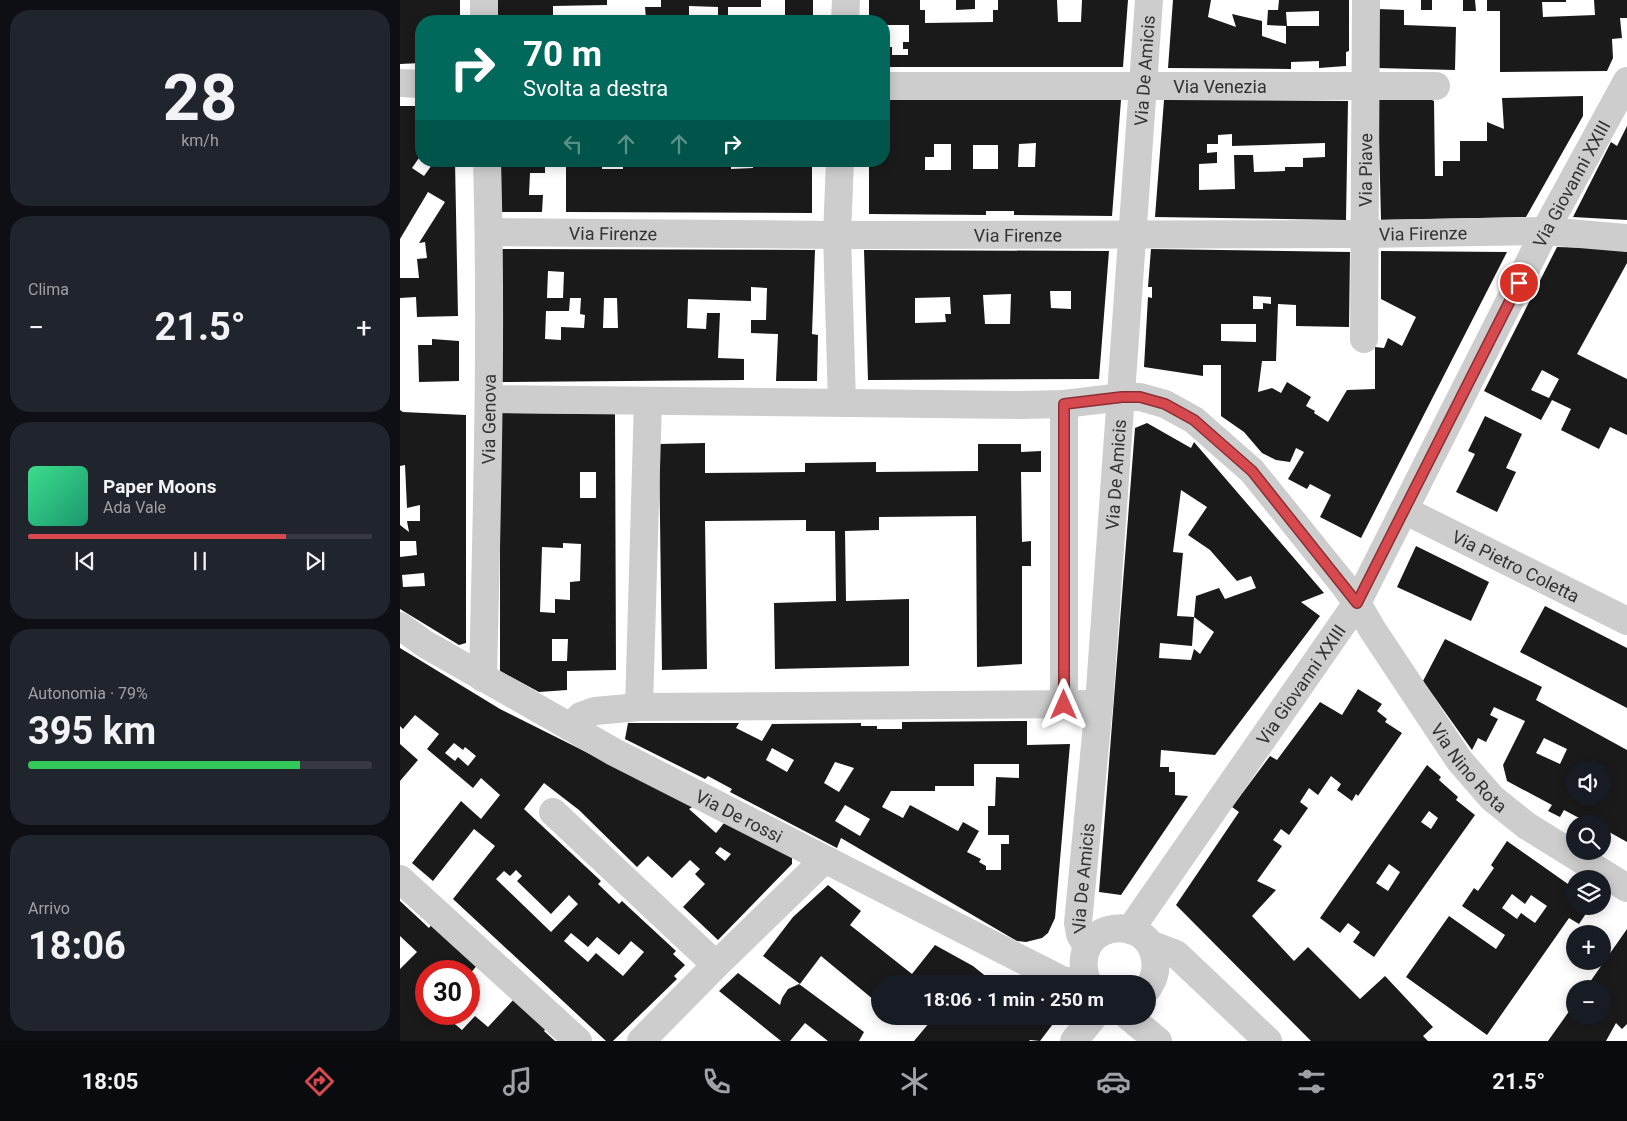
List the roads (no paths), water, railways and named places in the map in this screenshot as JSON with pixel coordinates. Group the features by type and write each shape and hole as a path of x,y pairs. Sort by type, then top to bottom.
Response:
{"street":[{"path":"484,0 484,15"},
{"path":"845,15 846,0"},
{"name":"Via De Amicis","path":"1087,947 1080,934 1078,923 1099,704 1150,0"},
{"name":"Via Piave","path":"1364,339 1366,0"},
{"name":"Via Giovanni XXIII","path":"1140,937 1357,603 1545,231 1627,81"},
{"path":"400,83 415,84"},
{"name":"Via Venezia","path":"890,86 1436,86"},
{"name":"Via Genova","path":"483,678 489,399 487,167"},
{"path":"840,167 837,235 842,402"},
{"name":"Via Firenze","path":"489,232 837,235 1364,234 1545,231 1627,238"},
{"name":"Via Nino Rota","path":"489,399 1021,405 1064,404 1122,397 1140,397 1165,404 1194,420 1252,471 1357,603 1458,760 1492,798 1527,826 1627,888"},
{"path":"639,707 648,401"},
{"path":"1064,404 1064,705"},
{"name":"Via Pietro Coletta","path":"1404,510 1627,622"},
{"name":"Via De rossi","path":"400,626 425,644 614,752 1052,975"},
{"path":"570,727 581,716 595,711 639,707 1099,704"},
{"path":"553,812 716,965"},
{"path":"641,1041 824,860"},
{"path":"400,879 578,1041"},
{"path":"1085,975 1083,959 1087,947 1095,937 1106,930 1118,928 1176,954 1268,1041"},
{"path":"1140,937 1155,954 1154,975"},
{"path":"1139,1025 1158,1041"}]}
